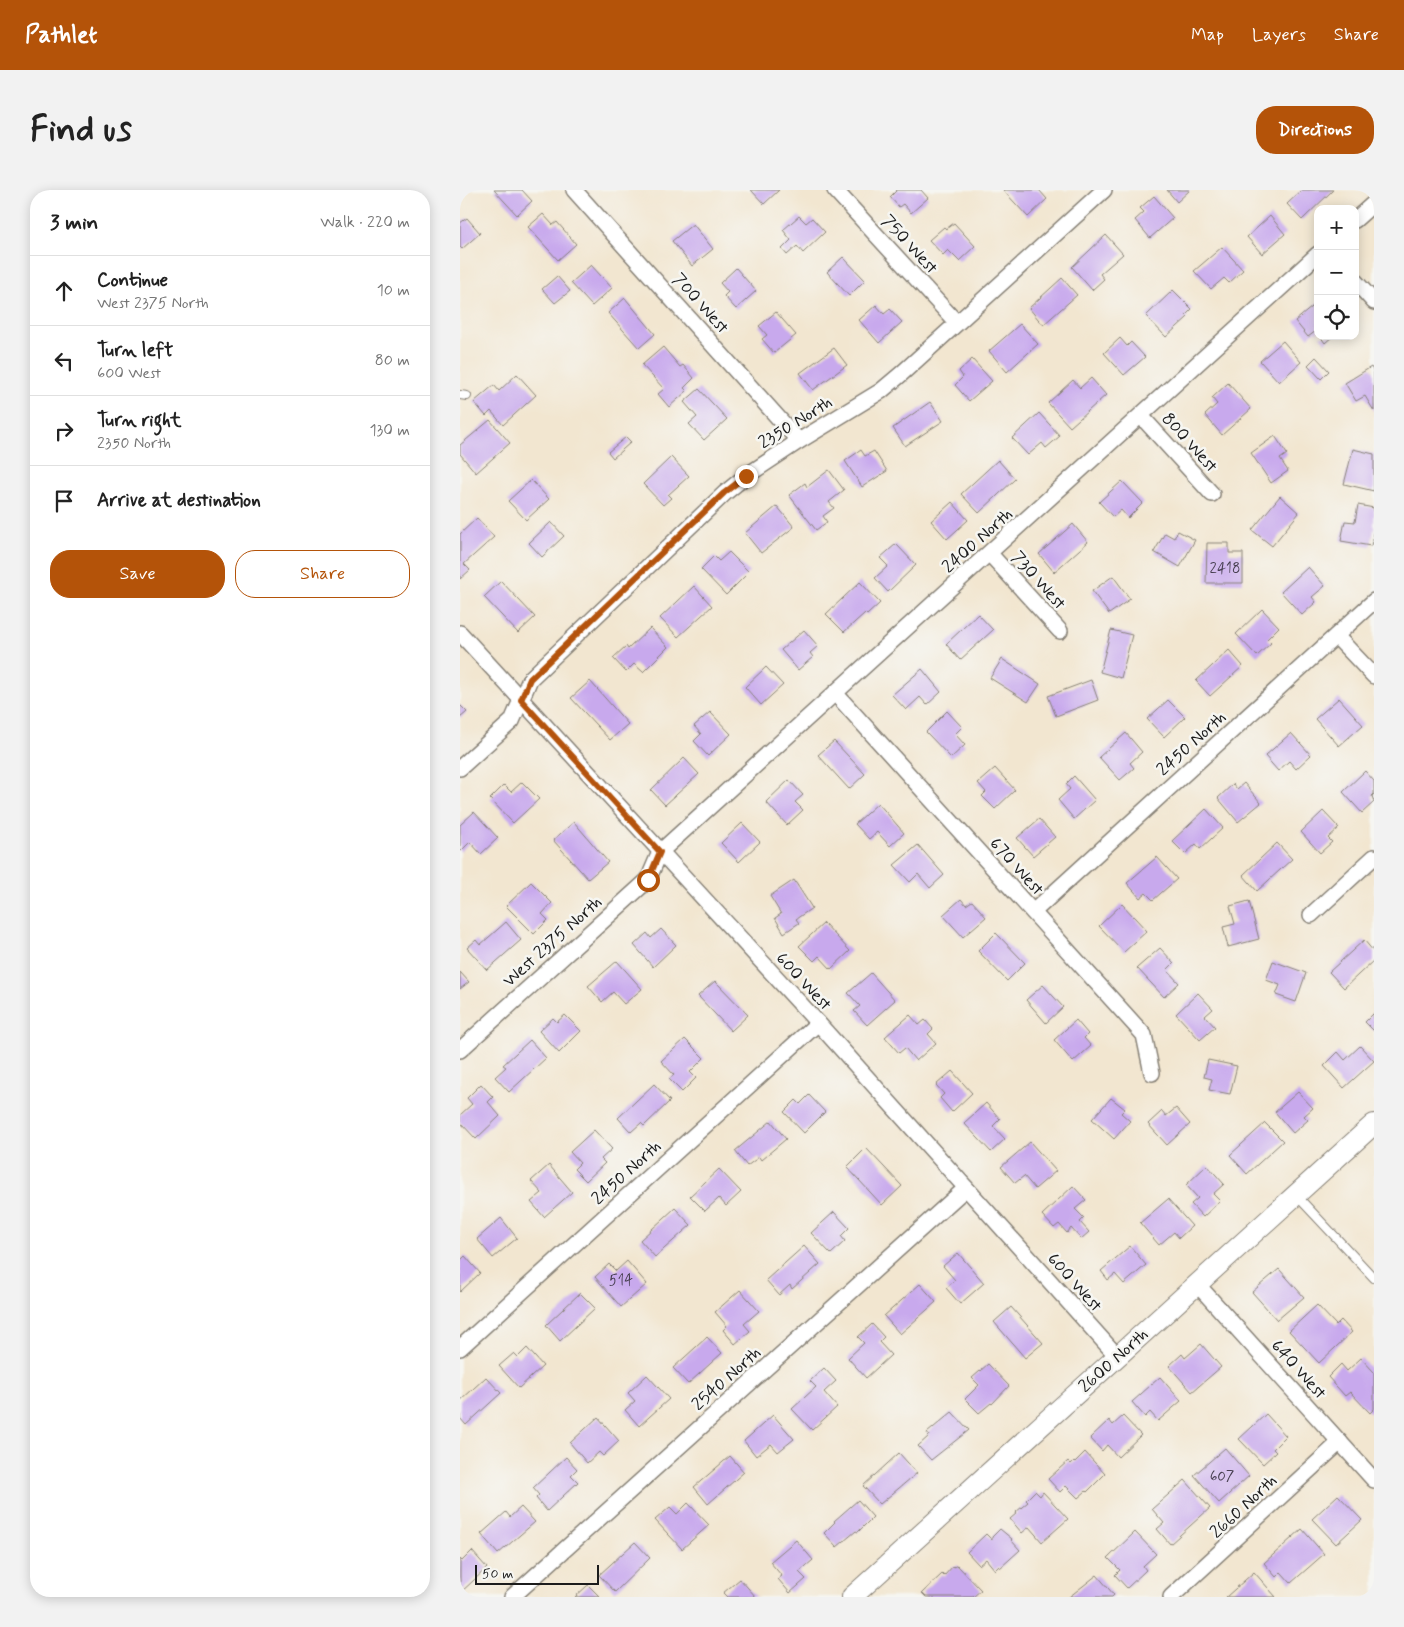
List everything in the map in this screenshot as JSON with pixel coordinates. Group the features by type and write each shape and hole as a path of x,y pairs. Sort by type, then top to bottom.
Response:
{"street":[{"name":"700 West","path":"574,190 799,441"},
{"name":"750 West","path":"835,190 957,323"},
{"name":"2350 North","path":"460,768 512,720 530,679 724,493 799,441 881,391 1099,192"},
{"path":"1359,216 1374,202"},
{"name":"2400 North","path":"660,852 1314,258"},
{"path":"1359,285 1374,302"},
{"name":"800 West","path":"1141,416 1212,494"},
{"name":"730 West","path":"990,554 1060,631"},
{"name":"2450 North","path":"1033,912 1374,601"},
{"name":"600 West","path":"460,633 818,1023 1117,1356"},
{"path":"1336,636 1374,676"},
{"name":"670 West","path":"835,693 1144,1035 1152,1073"},
{"name":"West 2375 North","path":"460,1050 648,880 660,852"},
{"path":"1311,915 1374,857"},
{"name":"2450 North","path":"460,1348 818,1023"},
{"name":"2600 North","path":"852,1597 1374,1124"},
{"name":"2540 North","path":"512,1597 966,1188"},
{"name":"640 West","path":"1197,1284 1374,1480"},
{"name":"2660 North","path":"1171,1597 1340,1442"}],"lane":[{"path":"1296,1194 1374,1278"}],"building":[{"path":"494,190 522,190 532,201 517,215"},
{"path":"751,190 779,190 764,204"},
{"path":"897,190 921,190 928,198 911,213 903,204 899,207 890,197"},
{"path":"1003,190 1039,190 1047,199 1028,217"},
{"path":"1167,190 1190,190 1177,202"},
{"path":"1302,190 1333,190 1318,205 1314,205 1314,208 1302,220 1287,204"},
{"path":"1154,196 1173,218 1150,238 1135,220 1144,212 1140,208"},
{"path":"543,214 553,225 557,222 576,244 558,260 528,227"},
{"path":"799,216 806,223 812,218 825,232 803,253 797,246 787,255 782,249 791,240 783,230"},
{"path":"1270,216 1285,234 1262,254 1247,237"},
{"path":"467,218 480,233 462,249 460,247 460,223"},
{"path":"954,223 975,246 959,261 948,250 943,255 929,240 944,227 946,229"},
{"path":"693,224 713,249 692,266 672,241"},
{"path":"1106,235 1123,254 1100,274 1104,279 1092,290 1072,267"},
{"path":"1222,247 1243,270 1229,283 1224,278 1211,289 1194,271"},
{"path":"843,257 865,280 849,296 827,272"},
{"path":"591,265 612,288 592,306 571,283"},
{"path":"736,268 756,291 736,309 724,296 728,292 720,283"},
{"path":"557,276 570,291 555,303 542,289"},
{"path":"1062,278 1077,295 1043,325 1029,308"},
{"path":"1173,290 1192,309 1186,315 1188,317 1166,337 1146,316"},
{"path":"625,298 655,334 639,348 608,313"},
{"path":"876,305 884,314 890,309 902,322 879,343 859,320"},
{"path":"1314,305 1314,332 1308,337 1295,321"},
{"path":"776,312 796,335 774,353 762,339 767,335 759,326"},
{"path":"1020,324 1038,344 1007,372 989,351"},
{"path":"1120,338 1127,346 1131,342 1145,357 1124,375 1104,353"},
{"path":"1283,341 1301,362 1279,382 1260,361"},
{"path":"663,347 680,367 683,365 694,378 684,388 687,391 669,407 658,394 664,389 642,365"},
{"path":"834,348 847,365 813,390 800,373"},
{"path":"1316,357 1329,371 1321,379 1308,365"},
{"path":"972,359 992,381 969,401 955,385 963,377 959,371"},
{"path":"1371,367 1374,372 1374,411 1365,396 1356,401 1345,383"},
{"path":"517,374 536,395 503,425 491,411 486,416 474,402 494,385 499,391"},
{"path":"1091,378 1106,395 1070,427 1048,403 1073,380 1080,388"},
{"path":"1228,383 1251,409 1222,435 1205,415 1217,404 1212,398"},
{"path":"699,389 727,419 704,440 689,424 697,417 684,402"},
{"path":"930,402 943,421 905,446 893,428"},
{"path":"1039,413 1060,436 1046,448 1042,443 1028,455 1012,438"},
{"path":"490,420 510,443 476,473 460,454 460,445"},
{"path":"1275,436 1287,454 1280,459 1288,471 1271,483 1251,453"},
{"path":"626,437 631,442 613,458 608,452"},
{"path":"1353,449 1374,454 1374,491 1344,484"},
{"path":"861,450 865,456 874,451 887,471 862,487 845,461"},
{"path":"671,457 689,476 668,495 671,498 663,505 643,484"},
{"path":"998,460 1015,479 979,513 961,494"},
{"path":"829,470 844,490 829,502 834,508 823,516 827,522 816,530 789,495 805,483 807,487"},
{"path":"531,480 549,499 526,520 508,501"},
{"path":"1122,481 1143,503 1128,518 1121,510 1113,517 1099,502"},
{"path":"1280,496 1299,513 1272,546 1252,530"},
{"path":"952,502 968,520 947,539 931,521"},
{"path":"1358,505 1374,508 1374,528 1371,546 1341,541 1345,521 1355,522"},
{"path":"777,506 794,527 761,553 745,533"},
{"path":"477,518 494,537 464,564 470,570 460,579 460,534"},
{"path":"551,522 564,536 542,557 529,543"},
{"path":"1073,524 1088,542 1054,572 1039,554"},
{"path":"1178,531 1195,540 1180,567 1154,552 1165,533 1174,538"},
{"path":"1207,543 1229,543 1229,553 1243,553 1243,583 1206,583"},
{"path":"896,544 916,565 888,592 875,578 888,566 880,558"},
{"path":"729,552 749,572 726,595 701,569 714,556 719,561"},
{"path":"1308,567 1325,586 1312,597 1316,602 1302,615 1281,592"},
{"path":"1113,576 1130,599 1109,614 1092,591"},
{"path":"501,581 535,617 518,633 484,597"},
{"path":"860,582 880,603 867,615 865,613 844,632 826,614"},
{"path":"694,586 712,606 678,637 660,618"},
{"path":"1262,609 1279,627 1267,639 1271,643 1257,656 1236,634"},
{"path":"978,614 993,630 960,660 946,644"},
{"path":"650,628 668,647 643,672 634,664 626,672 613,658 626,646 628,649"},
{"path":"804,630 818,646 810,653 813,657 798,670 781,650"},
{"path":"1111,630 1132,635 1121,678 1100,672"},
{"path":"1229,650 1243,666 1210,696 1196,681"},
{"path":"1002,659 1040,684 1028,702 990,678"},
{"path":"766,667 783,685 761,705 745,687"},
{"path":"922,669 941,692 927,705 920,697 906,710 892,695"},
{"path":"1091,680 1098,700 1056,716 1048,696"},
{"path":"590,681 628,724 610,740 571,698"},
{"path":"1339,698 1363,725 1339,746 1315,719"},
{"path":"1168,700 1185,717 1164,737 1147,719"},
{"path":"460,705 467,712 460,718"},
{"path":"947,711 962,727 955,734 965,745 951,758 926,732"},
{"path":"710,712 731,734 708,756 694,741 701,734 694,726"},
{"path":"1126,733 1142,752 1130,763 1134,768 1120,780 1099,757"},
{"path":"1291,733 1311,755 1296,769 1289,761 1278,771 1265,756"},
{"path":"834,741 865,774 849,789 818,755"},
{"path":"684,758 699,774 665,805 651,790"},
{"path":"995,768 1015,790 995,809 982,796 986,792 978,783"},
{"path":"1365,771 1374,781 1374,794 1372,796 1374,802 1362,813 1343,792"},
{"path":"1074,776 1095,800 1074,819 1058,800 1070,789 1066,784"},
{"path":"789,780 803,795 795,802 803,810 787,825 766,802"},
{"path":"522,782 539,799 513,823 490,799 504,785 511,792"},
{"path":"1244,783 1261,803 1238,822 1218,798 1233,784 1237,789"},
{"path":"878,803 904,833 890,846 877,832 869,839 855,824"},
{"path":"1206,809 1223,828 1200,849 1196,844 1185,854 1172,841"},
{"path":"1323,811 1339,828 1328,838 1332,842 1320,853 1301,832"},
{"path":"474,812 498,838 481,854 470,842 460,852 460,825"},
{"path":"1039,819 1055,837 1033,856 1017,838"},
{"path":"574,822 608,862 588,879 553,840"},
{"path":"742,823 760,842 739,862 721,843"},
{"path":"1277,843 1292,859 1257,891 1243,875"},
{"path":"918,845 944,875 930,888 918,874 910,882 894,865"},
{"path":"1157,857 1177,879 1153,900 1146,893 1140,898 1127,883"},
{"path":"794,880 812,908 796,919 799,923 784,933 775,918 781,914 770,896"},
{"path":"531,882 552,903 542,914 548,920 534,934 506,906"},
{"path":"961,899 966,905 972,901 986,917 963,937 943,915"},
{"path":"1249,901 1259,939 1228,947 1223,927 1235,924 1230,906"},
{"path":"1122,904 1147,931 1124,952 1099,926"},
{"path":"506,922 521,940 487,970 467,948 476,940 480,945"},
{"path":"824,923 850,951 831,969 819,956 814,961 799,946"},
{"path":"661,929 676,945 653,967 634,945 647,933 651,938"},
{"path":"996,933 1025,963 1007,981 978,951"},
{"path":"1364,940 1374,952 1374,960 1344,988 1329,972"},
{"path":"1160,948 1174,963 1167,970 1179,983 1164,997 1137,968"},
{"path":"617,961 642,989 624,1004 613,992 602,1002 588,986"},
{"path":"1273,961 1306,973 1296,1002 1276,995 1280,985 1266,980"},
{"path":"460,972 469,982 460,989"},
{"path":"871,973 895,1000 867,1025 854,1011 860,1006 848,993"},
{"path":"715,981 748,1015 731,1031 698,996"},
{"path":"1043,985 1063,1007 1046,1023 1026,1000"},
{"path":"1198,993 1213,1009 1205,1016 1215,1027 1200,1040 1176,1014"},
{"path":"1374,1013 1374,1031 1365,1022"},
{"path":"565,1015 581,1031 559,1053 539,1031 553,1018 557,1022"},
{"path":"910,1015 919,1025 925,1020 933,1029 928,1034 936,1043 916,1061 905,1048 899,1053 885,1037"},
{"path":"1076,1020 1088,1034 1084,1038 1091,1046 1073,1062 1054,1040"},
{"path":"685,1039 704,1058 690,1072 696,1078 682,1092 669,1079 674,1075 661,1061"},
{"path":"530,1040 546,1058 509,1092 495,1077 506,1067 503,1065"},
{"path":"1360,1046 1374,1061 1344,1088 1324,1066 1338,1052 1345,1060"},
{"path":"1208,1060 1237,1066 1230,1094 1209,1090 1212,1079 1204,1077"},
{"path":"952,1071 972,1093 952,1112 940,1098 944,1094 936,1085"},
{"path":"481,1084 493,1097 488,1102 500,1116 476,1139 460,1122 460,1115 472,1104 467,1098"},
{"path":"654,1084 670,1101 644,1126 641,1123 631,1132 618,1118"},
{"path":"1298,1092 1313,1108 1304,1116 1308,1120 1293,1133 1275,1112"},
{"path":"809,1095 825,1112 804,1133 784,1112 796,1100 800,1104"},
{"path":"1111,1098 1125,1109 1121,1113 1130,1121 1114,1139 1092,1119"},
{"path":"986,1103 1000,1119 993,1126 1005,1139 991,1152 964,1123"},
{"path":"1176,1108 1190,1124 1167,1145 1148,1124 1162,1111 1166,1116"},
{"path":"771,1121 786,1139 761,1160 759,1157 747,1166 735,1151"},
{"path":"1265,1123 1283,1141 1247,1174 1230,1155"},
{"path":"594,1130 612,1149 601,1159 605,1163 586,1181 574,1169 580,1163 570,1152"},
{"path":"1030,1142 1056,1171 1035,1189 1024,1176 1015,1183 1001,1167"},
{"path":"866,1148 902,1186 882,1205 847,1167"},
{"path":"549,1165 572,1192 544,1217 531,1202 542,1193 531,1181"},
{"path":"1207,1165 1224,1184 1213,1194 1220,1201 1203,1217 1191,1204 1198,1198 1186,1185"},
{"path":"719,1169 741,1192 726,1206 719,1198 705,1211 690,1196"},
{"path":"1073,1186 1086,1200 1075,1209 1084,1218 1080,1222 1089,1232 1081,1239 1071,1228 1067,1233 1059,1224 1054,1228 1042,1215"},
{"path":"1168,1199 1192,1226 1179,1238 1174,1232 1159,1245 1140,1223"},
{"path":"675,1208 691,1225 655,1257 640,1240"},
{"path":"834,1212 849,1228 841,1236 845,1241 831,1254 811,1233"},
{"path":"501,1218 517,1238 493,1258 477,1239"},
{"path":"804,1246 820,1264 792,1289 790,1285 779,1295 766,1280"},
{"path":"1130,1246 1146,1265 1124,1284 1115,1274 1108,1280 1101,1271"},
{"path":"958,1253 984,1283 960,1304 946,1288 955,1280 943,1266"},
{"path":"465,1256 480,1273 460,1292 460,1261"},
{"path":"627,1261 647,1284 621,1307 595,1277 609,1264 616,1271"},
{"path":"1279,1269 1304,1297 1277,1320 1252,1292"},
{"path":"920,1284 936,1302 900,1334 884,1316"},
{"path":"740,1290 759,1311 744,1324 750,1331 735,1344 723,1330 727,1326 715,1312"},
{"path":"580,1293 595,1308 560,1341 546,1325"},
{"path":"1317,1305 1336,1325 1341,1320 1352,1332 1319,1363 1289,1331"},
{"path":"1011,1307 1043,1343 1025,1358 994,1322"},
{"path":"872,1324 884,1337 879,1342 891,1355 866,1378 848,1358 864,1343 858,1337"},
{"path":"707,1337 722,1353 688,1384 673,1368"},
{"path":"1201,1344 1221,1367 1192,1392 1169,1366 1182,1354 1185,1358"},
{"path":"527,1348 543,1366 519,1388 499,1366 514,1353 518,1357"},
{"path":"1361,1358 1374,1372 1374,1409 1370,1413 1350,1392 1345,1396 1328,1377 1341,1364 1347,1371"},
{"path":"988,1364 1009,1386 992,1404 979,1413 965,1399 979,1385 972,1378"},
{"path":"824,1368 836,1381 824,1392 837,1407 812,1430 792,1409 816,1387 810,1381"},
{"path":"647,1375 669,1399 639,1426 625,1410 635,1401 628,1393"},
{"path":"486,1377 501,1393 466,1425 460,1418 460,1401"},
{"path":"1160,1377 1181,1401 1158,1421 1150,1412 1145,1417 1132,1402"},
{"path":"952,1412 969,1430 931,1460 918,1446 929,1436 927,1433"},
{"path":"1266,1414 1286,1436 1273,1449 1276,1452 1263,1464 1239,1439"},
{"path":"773,1415 794,1439 778,1452 771,1444 756,1456 744,1441"},
{"path":"1123,1416 1141,1435 1118,1457 1107,1445 1102,1451 1090,1438 1109,1420 1113,1425"},
{"path":"598,1417 619,1441 603,1456 599,1452 587,1463 570,1443"},
{"path":"1225,1448 1249,1476 1219,1503 1194,1475"},
{"path":"1085,1452 1105,1474 1078,1498 1066,1486 1060,1492 1048,1479 1068,1461 1071,1464 1075,1462"},
{"path":"899,1453 917,1473 880,1504 863,1486"},
{"path":"730,1456 744,1472 708,1504 694,1487"},
{"path":"566,1457 577,1469 571,1475 578,1482 547,1511 536,1498 539,1495 533,1488"},
{"path":"1185,1480 1210,1508 1170,1544 1157,1529 1164,1523 1152,1509"},
{"path":"1035,1491 1040,1496 1043,1492 1068,1519 1042,1542 1029,1527 1022,1533 1010,1519 1028,1502 1026,1500"},
{"path":"1338,1495 1362,1520 1336,1544 1312,1519"},
{"path":"858,1500 873,1517 858,1532 856,1531 837,1547 824,1533 834,1521"},
{"path":"688,1503 709,1525 682,1549 655,1520 670,1507 677,1514"},
{"path":"521,1507 535,1522 498,1554 481,1534 506,1512 510,1517"},
{"path":"1000,1529 1012,1539 1020,1550 1000,1568 999,1566 995,1570 986,1559 979,1565 967,1552 986,1534 992,1540 992,1537"},
{"path":"1302,1529 1324,1554 1291,1583 1281,1572 1276,1577 1264,1563"},
{"path":"1135,1532 1156,1554 1143,1566 1146,1570 1127,1588 1115,1575 1120,1570 1108,1558"},
{"path":"796,1540 813,1560 799,1572 806,1579 790,1593 778,1579 782,1576 770,1562"},
{"path":"635,1542 650,1558 615,1592 599,1575"},
{"path":"472,1551 487,1568 460,1593 460,1559 462,1561"},
{"path":"957,1565 981,1590 973,1597 926,1597 922,1593 942,1574 944,1576 953,1566"},
{"path":"1254,1572 1276,1597 1226,1597"},
{"path":"1097,1575 1114,1595 1112,1597 1069,1597"},
{"path":"740,1579 756,1597 727,1597 723,1593"},
{"path":"588,1585 600,1597 575,1597"}],"route":[{"path":"648,880 660,852 521,700 530,679 724,493 746,476"}]}
